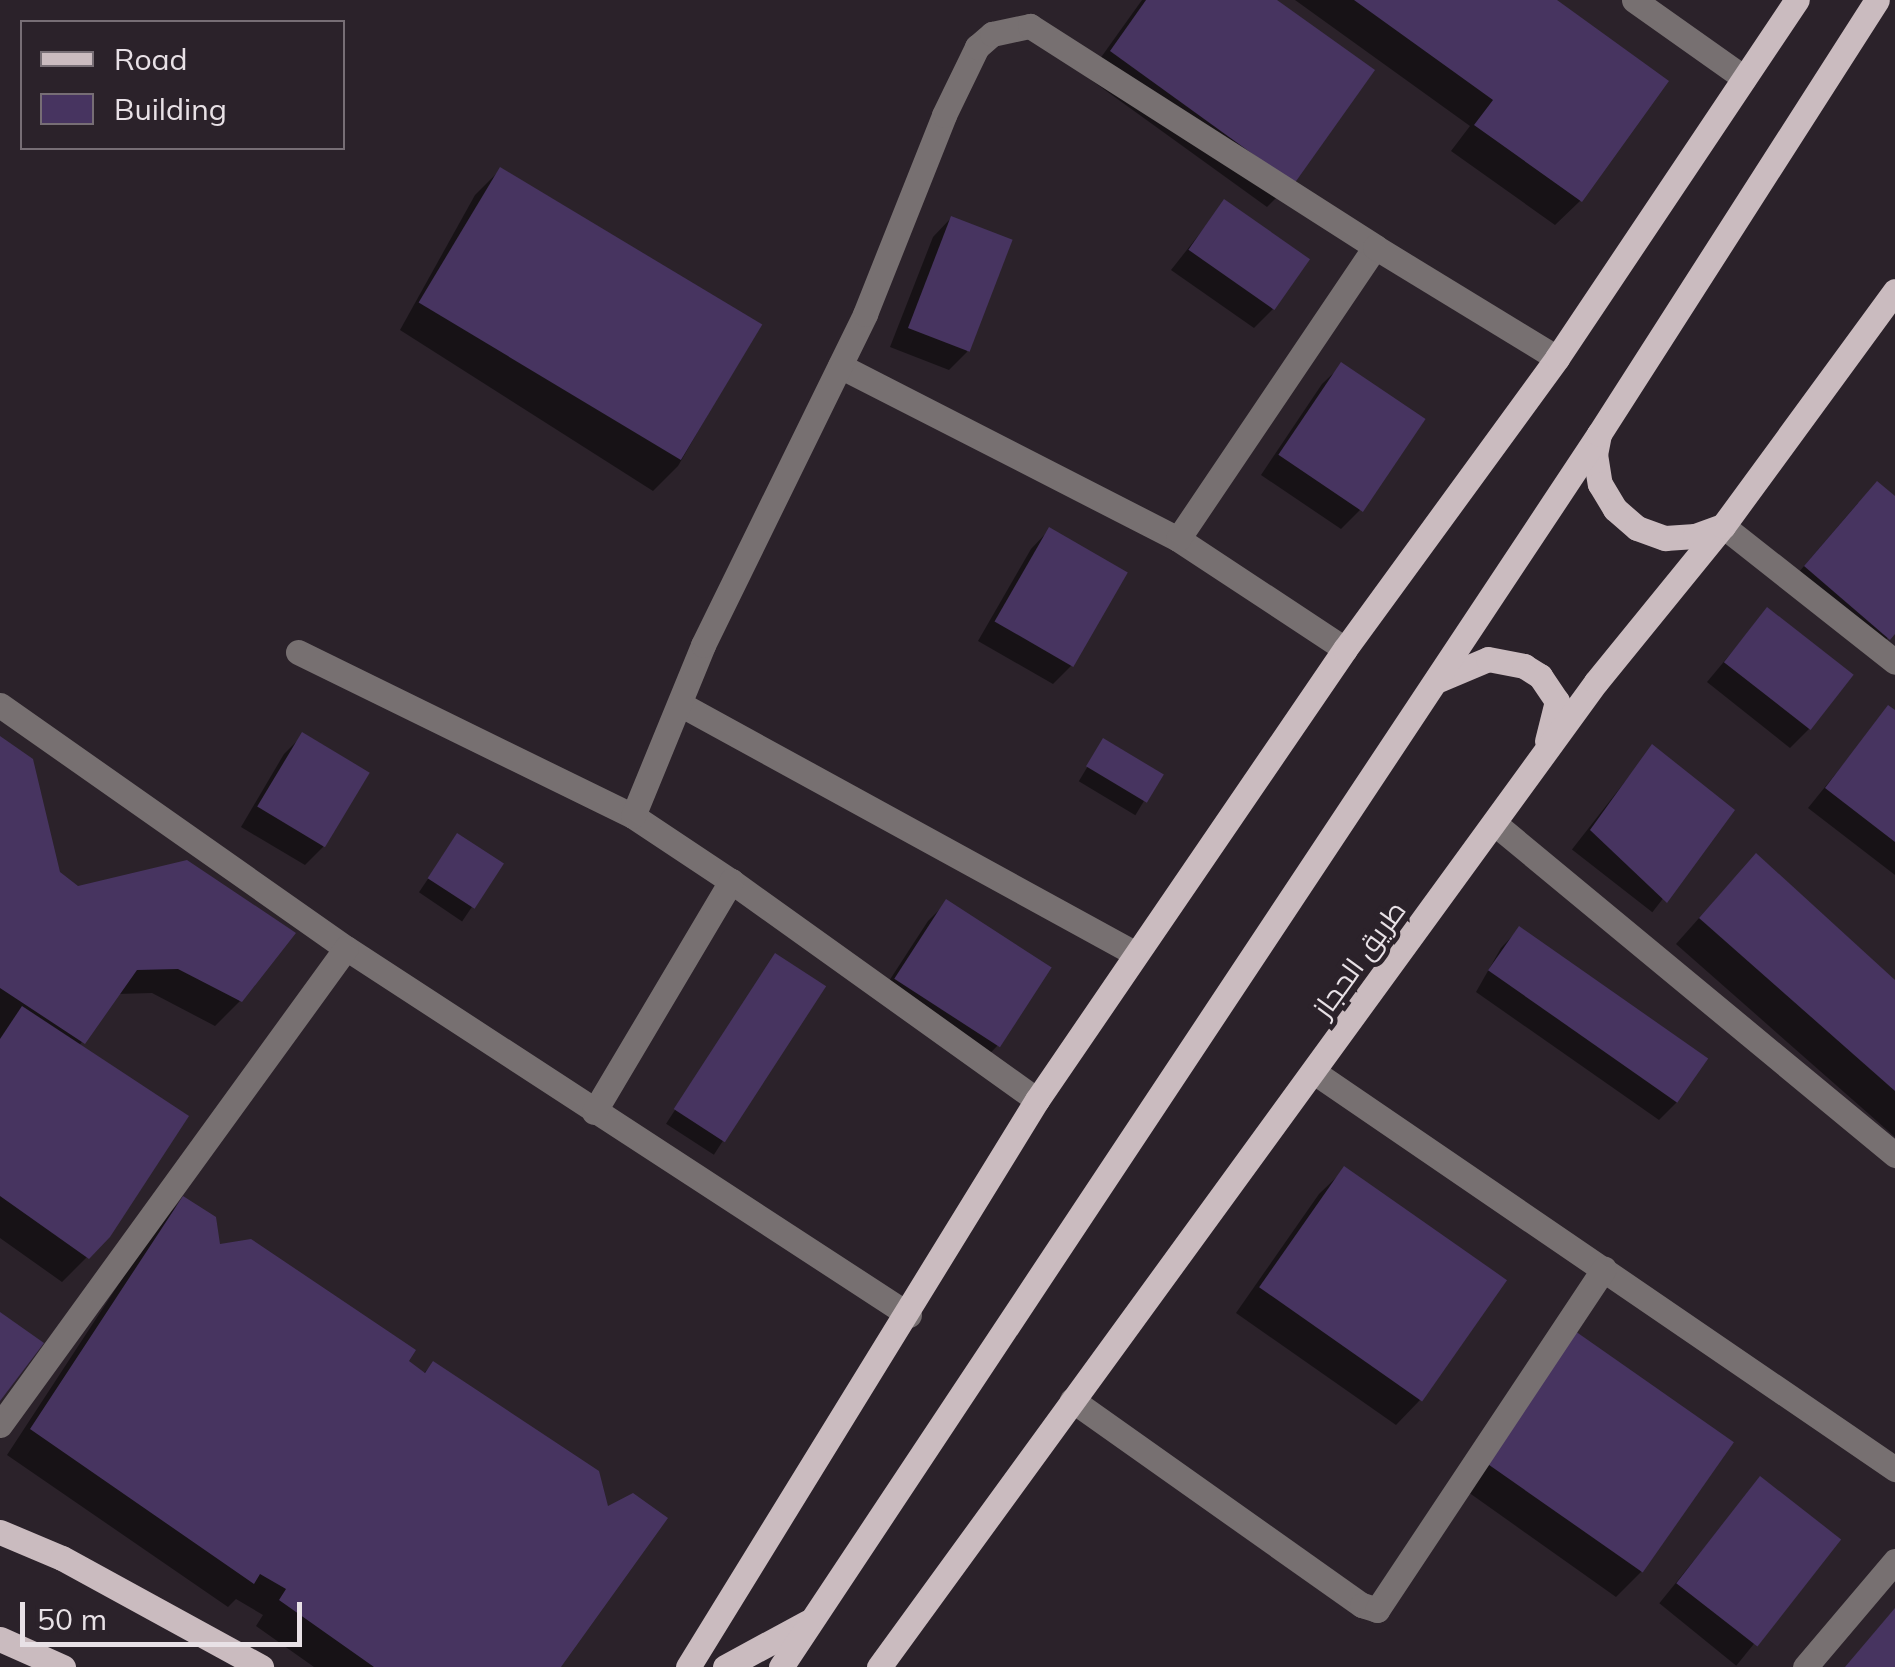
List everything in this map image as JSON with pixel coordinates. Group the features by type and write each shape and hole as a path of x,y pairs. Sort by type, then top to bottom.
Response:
{"main road":[{"path":"688,1667 909,1315 1038,1100 1345,649 1557,358 1796,0"},
{"path":"781,1667 1599,434 1877,0"},
{"name":"طريق الحجاز","path":"879,1667 1596,682 1723,526 1895,290"},
{"path":"1599,434 1595,454 1600,484 1615,509 1637,528 1665,538 1695,536 1723,526"},
{"path":"1434,682 1488,659 1506,660 1540,676 1556,701 1543,756"},
{"path":"0,1532 62,1558 261,1667"},
{"path":"726,1667 812,1619"},
{"path":"0,1639 62,1667"}],"street":[{"path":"1634,0 1744,78"},
{"path":"633,816 703,644 840,366 944,115 978,47 992,34 1030,26 1375,247 1557,358"},
{"path":"1178,539 1375,247"},
{"path":"840,366 1178,539 1345,649"},
{"path":"1723,526 1895,662"},
{"path":"298,652 633,816 731,880 1038,1100"},
{"path":"680,704 1136,954"},
{"path":"0,705 346,948 909,1315"},
{"path":"1494,823 1895,1155"},
{"path":"594,1112 731,880"},
{"path":"0,1425 346,948"},
{"path":"1314,1072 1895,1470"},
{"path":"1072,1400 1362,1606 1378,1610 1604,1268"},
{"path":"1805,1667 1895,1561"}],"building":[{"path":"1146,0 1277,0 1375,70 1294,184 1110,51"},
{"path":"1354,0 1557,0 1669,81 1582,202 1474,125 1493,100"},
{"path":"500,167 762,325 681,460 419,302"},
{"path":"1224,199 1310,259 1274,310 1188,250"},
{"path":"951,216 1013,240 970,352 908,328"},
{"path":"1341,362 1426,419 1363,512 1278,455"},
{"path":"1877,481 1895,496 1895,634 1890,640 1804,566"},
{"path":"1049,527 1128,572 1073,667 994,621"},
{"path":"1767,607 1854,675 1811,730 1724,662"},
{"path":"1888,705 1895,710 1895,842 1825,788"},
{"path":"302,732 370,773 325,847 257,807"},
{"path":"0,736 33,759 60,872 78,886 187,860 296,933 242,1002 178,969 137,970 85,1044 0,988"},
{"path":"1103,738 1164,775 1147,803 1086,766"},
{"path":"1652,744 1735,810 1667,903 1590,830"},
{"path":"457,833 504,863 475,909 428,878"},
{"path":"1756,853 1895,980 1895,1091 1699,918"},
{"path":"946,899 1052,968 1000,1047 894,979"},
{"path":"1519,926 1708,1058 1677,1103 1488,970"},
{"path":"775,953 826,986 725,1142 674,1109"},
{"path":"22,1006 189,1116 110,1237 89,1259 0,1196 0,1039"},
{"path":"1344,1166 1507,1280 1422,1401 1259,1287"},
{"path":"183,1196 216,1217 220,1244 251,1239 416,1350 409,1361 425,1373 433,1361 599,1471 608,1506 633,1493 668,1518 561,1667 374,1667 279,1600 286,1589 260,1574 254,1584 30,1429"},
{"path":"0,1312 44,1343 0,1401"},
{"path":"1575,1331 1734,1442 1643,1573 1484,1461"},
{"path":"1760,1476 1841,1539 1757,1647 1676,1583"},
{"path":"1895,1608 1895,1667 1845,1667"}]}
